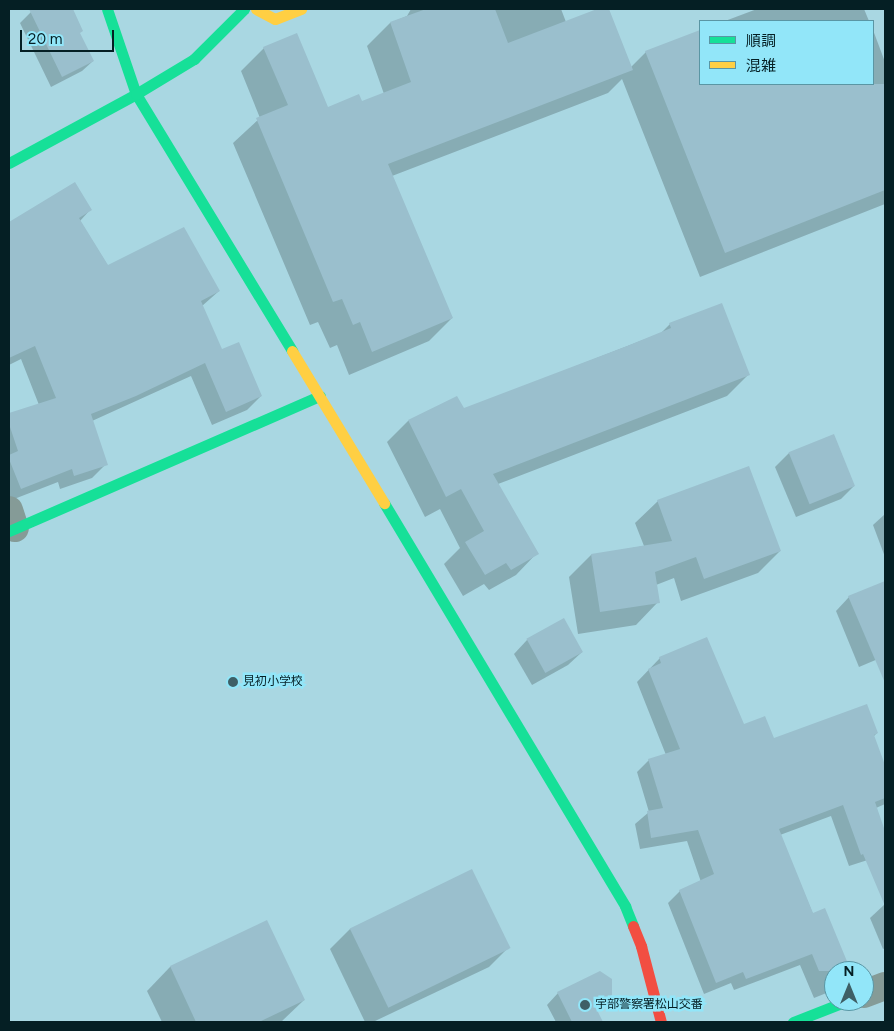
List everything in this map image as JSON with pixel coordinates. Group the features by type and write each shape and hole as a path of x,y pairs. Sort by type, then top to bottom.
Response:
{"street":[{"path":"107,9 136,94 320,396 625,906 641,946 661,1022"},
{"path":"9,163 136,94 194,59 244,9"},
{"path":"256,9 275,20 301,9"},
{"path":"11,523 320,396"},
{"path":"793,1022 824,1010"}],"building":[{"path":"29,9 73,9 83,31 80,33 94,61 62,77"},
{"path":"426,9 495,9 508,43 597,9 609,9 633,70 388,164 453,318 372,352 360,322 353,325 342,299 333,302 256,118 288,105 263,47 297,33 328,107 359,94 362,101 411,82 390,22"},
{"path":"699,30 699,85 885,84 885,190 725,253 645,51"},
{"path":"75,182 92,210 79,218 108,265 184,227 220,291 201,301 222,349 239,342 262,396 226,412 205,363 136,396 91,414 108,465 74,476 72,469 21,489 9,459 9,455 18,451 9,424 9,413 56,398 35,346 9,358 9,222"},
{"path":"722,303 750,375 493,474 539,554 511,570 506,563 485,575 465,542 484,531 461,489 446,497 408,420 457,396 464,408 627,346 671,328 669,323"},
{"path":"834,434 855,486 810,504 789,452"},
{"path":"749,466 781,551 704,579 696,557 655,572 660,603 600,612 591,554 672,541 657,500"},
{"path":"885,581 885,683 848,596"},
{"path":"564,618 583,652 545,673 526,639"},
{"path":"707,637 744,724 765,716 774,738 867,704 878,733 874,735 885,765 885,798 875,802 885,831 885,906 863,854 861,855 843,805 779,829 813,913 825,908 847,961 824,961 824,971 819,971 812,954 746,979 743,972 716,983 679,890 714,874 698,830 651,838 647,811 663,808 648,759 680,749 648,669 661,663 659,657"},
{"path":"472,869 511,948 388,1008 350,929"},
{"path":"267,920 305,1000 259,1022 196,1022 170,966"},
{"path":"600,971 612,979 612,995 594,1004 603,1022 572,1022 557,992"}],"traffic: fast":[{"path":"107,9 136,94 292,351"},
{"path":"9,163 136,94 194,59 244,9"},
{"path":"9,531 320,396"},
{"path":"384,503 625,906 633,926"},
{"path":"793,1022 824,1010"}],"traffic: slow":[{"path":"256,9 275,19 301,9"},
{"path":"292,351 384,503"}],"traffic: jam":[{"path":"633,926 641,946 661,1022"}],"place":[{"name":"見初小学校","path":"233,682"},
{"name":"宇部警察署松山交番","path":"585,1005"}]}
